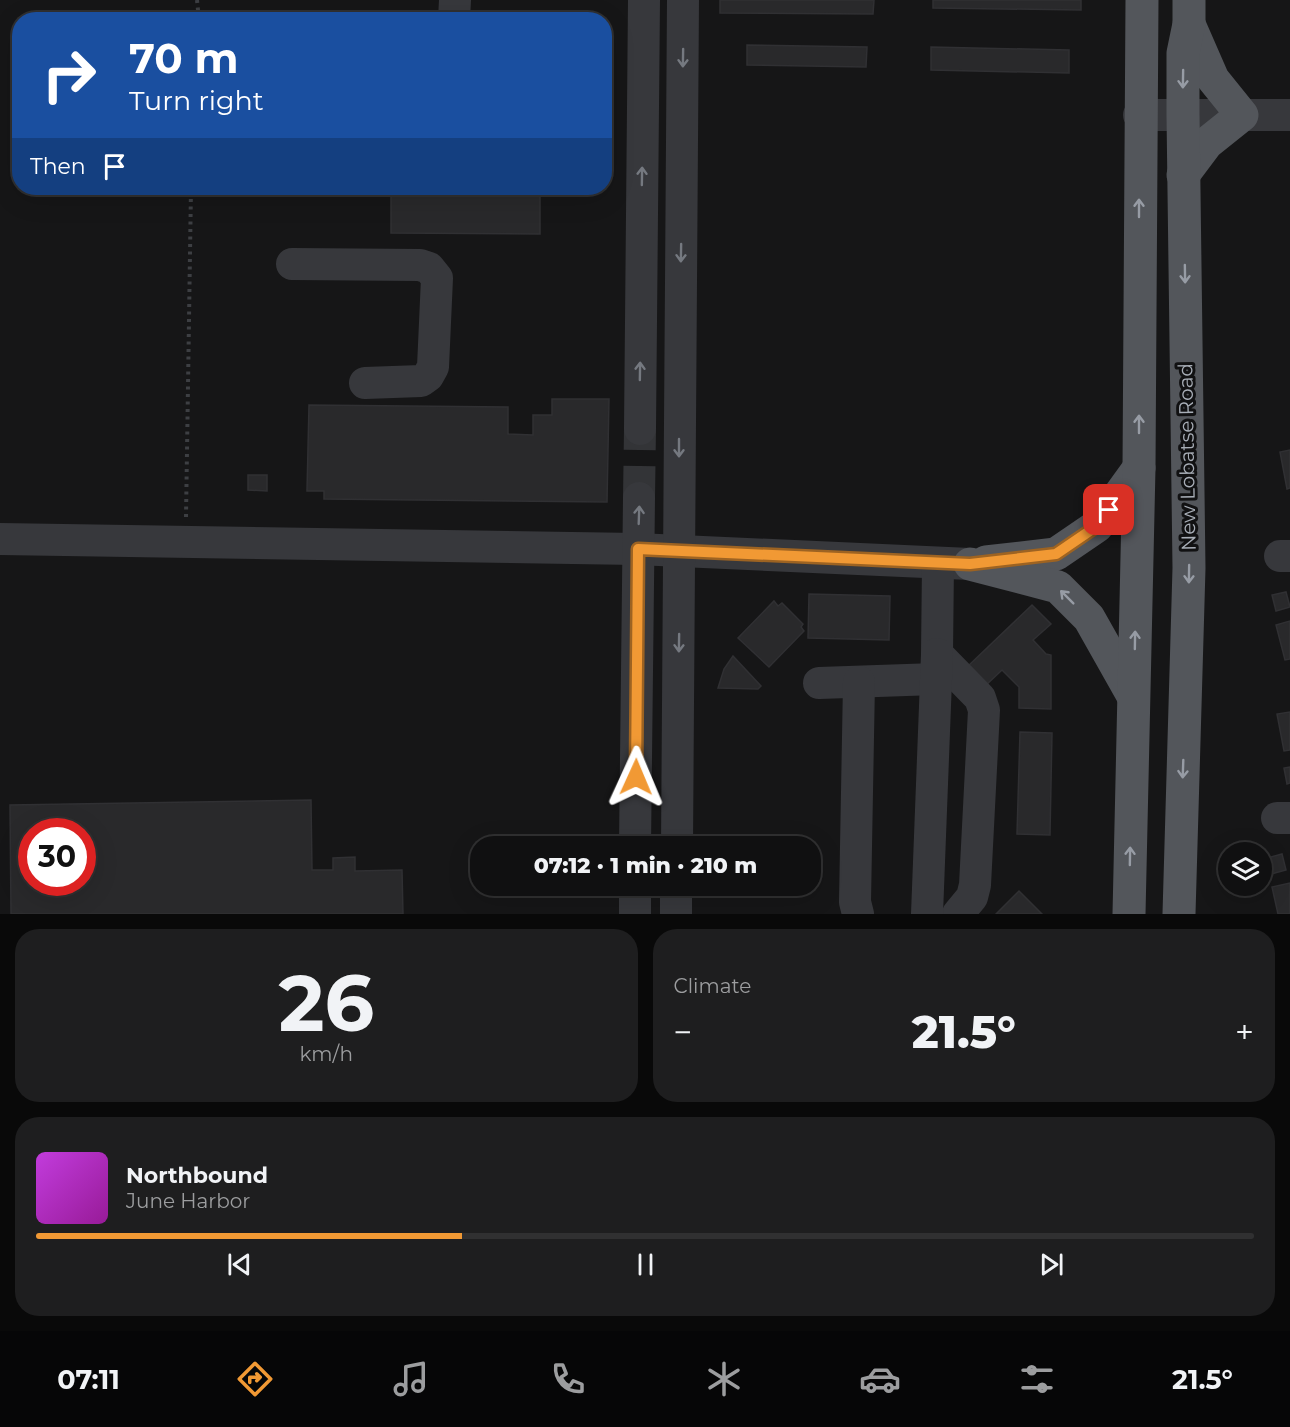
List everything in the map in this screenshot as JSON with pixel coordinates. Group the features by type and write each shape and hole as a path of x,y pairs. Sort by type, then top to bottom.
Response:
{"main road":[{"path":"1129,914 1139,468 1139,115 1142,0"},
{"path":"1183,175 1208,143 1242,115 1213,79 1189,12"},
{"name":"New Lobatse Road","path":"1179,914 1189,568 1183,53 1189,12"},
{"path":"970,564 1056,554 1097,526 1139,468"},
{"path":"970,564 1058,587 1089,618 1134,697"}],"street":[{"path":"640,429 644,0"},
{"path":"677,836 681,550 679,448 683,0"},
{"path":"1139,115 1290,116"},
{"path":"292,264 420,265 429,268 437,278 433,367 428,376 421,381 365,382"},
{"path":"635,836 639,498"},
{"path":"0,540 681,550 970,564"},
{"path":"927,914 937,667 938,563"},
{"path":"819,683 859,682 937,667 980,698 984,710 975,885 972,897 958,914"},
{"path":"858,914 855,902 859,682"},
{"path":"635,896 635,914"},
{"path":"676,896 676,914"}],"path":[{"path":"186,542 191,195"}],"building":[{"path":"720,0 874,0 873,14 720,13"},
{"path":"933,0 1081,0 1081,10 933,8"},
{"path":"747,45 867,47 866,67 747,65"},
{"path":"931,47 1069,50 1069,73 931,70"},
{"path":"391,195 540,195 540,234 391,233"},
{"path":"552,399 609,399 607,502 324,499 324,491 307,491 309,405 508,407 508,434 533,435 533,415 552,415"},
{"path":"1290,450 1290,488 1287,489 1280,452"},
{"path":"248,475 267,475 267,491 248,490"},
{"path":"1286,592 1290,607 1276,611 1272,595"},
{"path":"809,594 890,596 889,640 808,638"},
{"path":"774,601 778,606 782,603 803,624 801,627 804,631 769,667 738,638"},
{"path":"1032,605 1051,624 1033,640 1046,654 1051,655 1051,709 1019,708 1019,687 1002,670 984,687 966,668"},
{"path":"1290,621 1290,659 1285,660 1276,625"},
{"path":"733,656 761,686 758,689 718,688 724,669"},
{"path":"1290,712 1290,750 1284,751 1277,714"},
{"path":"1020,732 1052,733 1050,835 1017,834"},
{"path":"1290,767 1290,783 1287,784 1284,768"},
{"path":"311,800 312,870 333,870 333,858 355,857 355,871 402,870 403,914 11,914 10,805"},
{"path":"1282,854 1286,870 1272,874 1272,857"},
{"path":"1290,883 1290,914 1278,914 1272,887"},
{"path":"1019,891 1042,914 996,914"}],"tunnel":[{"path":"639,498 640,429"}],"route":[{"path":"636,777 638,549 970,564 1056,554 1097,526 1109,510"}]}
